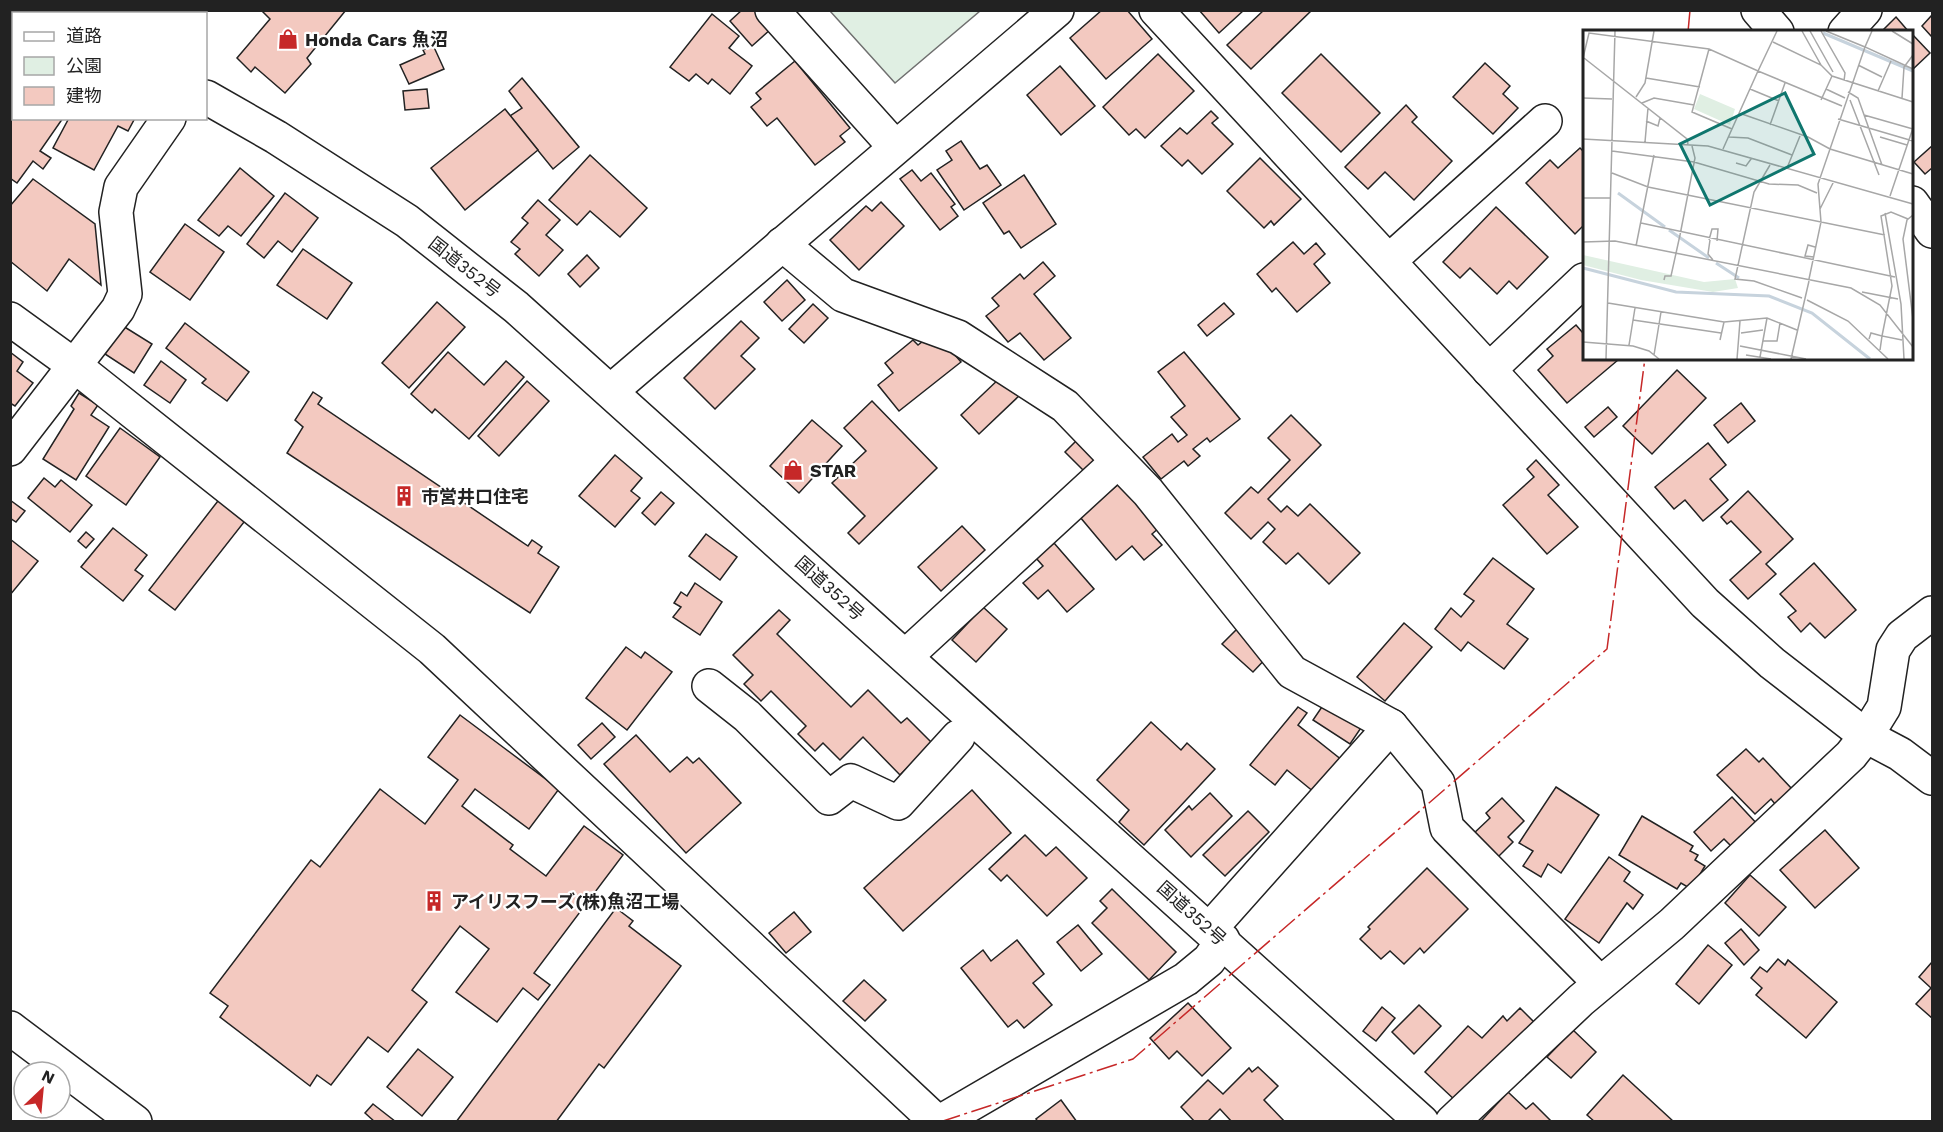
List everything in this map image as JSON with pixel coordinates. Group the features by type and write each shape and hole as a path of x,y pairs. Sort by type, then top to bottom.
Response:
{"main road":[{"path":"772,10 895,147"},
{"path":"611,391 1057,10"},
{"path":"1156,10 1705,603 1772,663 1866,736 1900,754 1932,778"},
{"path":"1758,10 1775,30"},
{"path":"1847,30 1866,10"},
{"name":"国道352号","path":"207,98 276,136 407,221 516,307 1422,1122"},
{"path":"10,449 118,309 124,294 116,212 121,187 168,120"},
{"path":"1389,261 1545,121"},
{"path":"1913,206 1932,231"},
{"path":"782,244 843,296 958,337 1065,406 1148,492 1292,672 1391,726 1438,783 1447,828 1600,983"},
{"path":"1490,370 1583,281"},
{"path":"10,319 75,366 432,649 939,1122 1186,979 1209,960 1216,935 1391,726"},
{"path":"906,656 1118,461"},
{"path":"1452,1122 1600,983 1672,924 1851,755 1866,736 1884,706 1893,650 1902,636 1932,613"},
{"path":"709,686 747,716 829,798 851,781 898,803 958,737"},
{"path":"10,1028 135,1122"}],"green space":[{"path":"830,11 980,11 895,83"}],"building":[{"name":"Honda Cars 魚沼","path":"261,10 346,10 307,58 311,64 285,93 255,67 251,72 237,58 270,19"},
{"path":"742,10 754,10 771,29 752,46 730,21"},
{"path":"1102,10 1127,10 1152,39 1106,79 1070,38"},
{"path":"1199,10 1244,10 1219,33"},
{"path":"1264,10 1312,10 1251,69 1227,45"},
{"path":"712,14 739,36 729,48 752,66 730,94 712,79 708,84 696,74 689,81 670,67"},
{"path":"1932,15 1932,37 1922,26"},
{"path":"1896,17 1907,30 1883,30"},
{"path":"1913,35 1930,53 1913,69"},
{"path":"433,45 444,69 409,84 400,65 425,54 423,50"},
{"path":"12,48 12,120 62,120 40,151 51,158 43,169 33,161 17,183 10,178 10,50"},
{"path":"1158,54 1194,91 1145,138 1136,129 1129,135 1103,107"},
{"path":"1321,54 1380,113 1341,152 1282,93"},
{"path":"795,61 850,128 840,136 845,142 815,165 777,118 767,126 751,107 761,99 756,93"},
{"path":"1485,63 1510,86 1503,94 1518,108 1493,134 1453,97"},
{"path":"1060,66 1095,106 1061,135 1027,95"},
{"path":"522,78 579,147 553,169 510,116 522,108 509,91"},
{"path":"427,89 429,108 405,110 403,91"},
{"path":"1406,105 1417,117 1412,122 1452,161 1414,200 1385,172 1368,189 1345,167"},
{"path":"505,109 538,150 465,210 431,168"},
{"path":"1211,111 1218,118 1212,123 1233,144 1202,174 1188,160 1182,166 1161,146 1180,128 1187,134"},
{"path":"68,120 134,120 128,131 118,126 94,170 53,148"},
{"path":"961,141 980,169 987,165 1001,185 964,210 937,170 952,160 946,151"},
{"path":"1932,146 1932,168 1925,174 1914,162"},
{"path":"1580,148 1583,151 1583,226 1575,234 1526,183 1550,160 1558,168"},
{"path":"590,155 647,208 620,237 590,211 577,225 549,200"},
{"path":"1260,158 1301,199 1274,225 1271,221 1264,228 1227,191"},
{"path":"240,168 274,196 241,236 228,226 219,236 198,220"},
{"path":"912,170 921,181 931,173 955,204 951,207 958,216 940,230 900,179"},
{"path":"1024,175 1056,224 1021,248 1009,231 1004,234 983,203"},
{"path":"33,179 95,224 101,285 69,259 47,291 10,261 10,206"},
{"path":"285,193 318,218 292,252 278,241 264,258 247,244"},
{"path":"538,200 560,220 546,235 563,250 539,276 515,254 520,249 511,242 528,223 522,218"},
{"path":"881,202 904,226 859,270 830,240 866,206 872,211"},
{"path":"1496,207 1548,257 1517,289 1509,281 1497,294 1470,268 1460,278 1443,262"},
{"path":"185,224 224,252 190,300 150,272"},
{"path":"1293,242 1304,254 1316,243 1325,254 1314,264 1330,283 1297,312 1276,288 1272,292 1257,274"},
{"path":"303,249 352,283 327,319 277,285"},
{"path":"587,255 599,268 580,287 568,274"},
{"path":"1043,262 1055,276 1034,294 1071,338 1044,360 1020,333 1008,342 986,316 999,306 992,298 1020,274 1024,279"},
{"path":"787,280 805,300 782,321 764,302"},
{"path":"437,302 465,327 409,388 382,363"},
{"path":"1224,303 1234,314 1207,336 1198,325"},
{"path":"813,304 828,318 804,343 789,329"},
{"path":"741,321 759,338 741,356 755,369 715,409 684,378"},
{"path":"185,323 249,372 227,401 202,383 206,379 166,348"},
{"path":"1576,325 1583,331 1583,360 1618,360 1567,403 1538,370 1553,356 1547,349"},
{"path":"123,326 152,344 134,373 105,354"},
{"path":"932,334 943,341 961,362 899,411 878,385 893,373 885,363 913,340 918,345"},
{"path":"10,352 23,362 17,371 33,383 15,406 10,403"},
{"path":"448,352 484,385 506,361 524,377 469,439 435,409 432,413 411,394"},
{"path":"1184,352 1240,419 1210,442 1207,438 1193,449 1200,456 1188,466 1184,461 1161,479 1143,457 1172,434 1178,442 1187,435 1171,417 1185,406 1158,372"},
{"path":"161,361 186,380 170,403 144,385"},
{"path":"1677,370 1706,398 1652,454 1623,426"},
{"path":"1002,376 1020,395 979,434 961,415"},
{"path":"527,381 549,401 499,456 478,436"},
{"name":"市営井口住宅","path":"313,392 322,398 318,404 528,546 532,540 542,547 538,553 559,567 530,613 287,453 303,427 295,420"},
{"path":"79,393 98,405 91,415 109,427 76,480 43,459 74,409 71,406"},
{"path":"872,401 937,468 859,544 848,533 865,516 832,483 866,451 844,428"},
{"path":"1741,403 1755,421 1728,443 1714,425"},
{"path":"1608,407 1617,417 1594,437 1585,427"},
{"path":"1291,415 1321,445 1268,499 1281,512 1287,506 1298,516 1310,504 1360,553 1329,584 1298,553 1286,564 1263,542 1275,529 1268,522 1251,539 1225,513 1251,487 1258,493 1290,460 1268,438"},
{"path":"812,420 842,446 799,493 770,466"},
{"path":"120,428 160,457 126,505 86,476"},
{"path":"1077,440 1096,459 1084,471 1065,452"},
{"path":"1708,443 1726,465 1710,479 1728,500 1703,521 1685,500 1674,509 1655,487"},
{"path":"615,455 642,478 631,491 640,498 615,527 579,496"},
{"path":"1536,460 1559,485 1548,495 1578,527 1547,554 1503,505 1534,477 1527,469"},
{"path":"44,478 55,487 61,480 92,505 70,532 28,498"},
{"path":"1121,482 1160,527 1152,534 1162,545 1144,560 1132,546 1116,560 1080,517"},
{"path":"1748,491 1793,539 1766,564 1776,574 1748,599 1730,580 1761,552 1731,521 1727,524 1721,517"},
{"path":"661,492 674,503 655,525 642,513"},
{"path":"221,497 248,517 175,610 149,590"},
{"path":"10,500 25,511 16,522 10,518"},
{"path":"962,526 985,550 941,591 918,567"},
{"path":"113,528 147,555 135,570 143,576 123,601 81,567"},
{"path":"86,532 94,539 86,548 78,541"},
{"path":"706,534 737,557 720,580 689,556"},
{"path":"10,539 38,561 10,595"},
{"path":"1054,543 1094,589 1067,612 1048,590 1038,599 1023,583 1043,566 1036,558"},
{"path":"1493,558 1534,589 1507,624 1528,639 1504,669 1468,642 1461,651 1435,629 1451,608 1461,617 1474,601 1464,594"},
{"path":"1814,563 1856,610 1825,638 1810,623 1801,632 1788,617 1796,611 1780,594"},
{"path":"695,583 722,602 700,635 673,617 681,607 674,603 681,592 687,596"},
{"path":"983,607 1007,629 976,662 952,640"},
{"path":"779,610 790,620 777,634 851,707 868,690 901,723 907,718 932,743 900,775 863,737 840,760 823,743 815,751 798,734 806,726 771,691 761,701 744,684 753,675 733,655"},
{"path":"1404,623 1432,647 1385,701 1357,677"},
{"path":"1241,625 1271,653 1253,672 1222,644"},
{"path":"626,647 641,658 645,652 672,672 627,730 586,698"},
{"path":"1328,698 1367,719 1350,744 1313,720"},
{"path":"1298,707 1307,713 1298,725 1347,764 1320,797 1287,770 1275,785 1250,765"},
{"name":"アイリスフーズ(株)魚沼工場","path":"460,715 559,789 529,829 475,789 462,806 513,845 510,849 546,876 584,826 623,855 534,973 550,985 538,1000 523,988 497,1022 456,992 489,949 460,926 412,990 427,1002 388,1052 368,1037 331,1085 317,1075 310,1086 220,1017 228,1006 210,993 311,860 320,867 380,789 425,824 458,780 428,757"},
{"path":"1151,722 1181,750 1187,743 1215,769 1144,845 1119,822 1129,810 1097,780"},
{"path":"602,723 615,737 591,759 578,745"},
{"path":"636,735 670,772 687,757 693,763 699,758 741,803 686,853 604,764"},
{"path":"1746,749 1759,762 1763,758 1792,789 1775,804 1771,799 1755,814 1717,775"},
{"path":"1556,787 1599,815 1561,873 1548,864 1541,877 1523,866 1533,851 1519,843"},
{"path":"972,790 1011,833 903,931 864,888"},
{"path":"1210,793 1232,816 1191,857 1165,830 1189,806 1192,810"},
{"path":"1732,797 1759,826 1734,849 1724,839 1711,851 1694,832"},
{"path":"1502,798 1524,821 1508,837 1513,842 1495,860 1472,835 1490,818 1486,813"},
{"path":"1248,811 1269,832 1225,876 1203,855"},
{"path":"1642,816 1693,846 1690,851 1698,855 1695,860 1705,866 1691,889 1681,883 1677,889 1619,855"},
{"path":"1825,830 1859,868 1815,908 1780,870"},
{"path":"1025,835 1046,856 1056,847 1087,878 1047,916 1007,875 1001,881 989,869"},
{"path":"1609,857 1630,872 1624,881 1643,895 1633,909 1627,903 1599,943 1565,919"},
{"path":"1427,868 1468,909 1424,953 1420,948 1404,964 1390,951 1381,959 1360,939 1370,929 1368,927"},
{"path":"1750,875 1786,907 1759,936 1725,903"},
{"path":"1112,889 1176,952 1149,980 1092,923 1107,908 1100,901"},
{"path":"616,908 633,921 629,926 681,966 604,1068 599,1064 556,1122 456,1122"},
{"path":"794,912 811,932 786,953 769,933"},
{"path":"1078,925 1102,954 1081,971 1057,942"},
{"path":"1741,929 1759,950 1744,965 1725,943"},
{"path":"1017,940 1044,974 1033,983 1052,1005 1024,1028 1017,1020 1008,1027 961,968 983,950 991,961"},
{"path":"1708,945 1732,965 1699,1004 1676,984"},
{"path":"1778,959 1785,965 1788,960 1837,1002 1806,1038 1756,995 1762,988 1751,978 1760,967 1767,972"},
{"path":"1932,962 1932,1018 1916,1004 1931,988 1919,977"},
{"path":"864,980 886,1000 865,1021 843,1001"},
{"path":"1188,1003 1231,1048 1202,1076 1177,1051 1169,1059 1150,1038"},
{"path":"1419,1005 1441,1026 1414,1054 1392,1032"},
{"path":"1382,1007 1395,1018 1376,1041 1363,1031"},
{"path":"1520,1008 1534,1022 1457,1102 1425,1072 1468,1026 1482,1038 1503,1016 1507,1021"},
{"path":"1573,1030 1596,1052 1571,1078 1547,1057"},
{"path":"418,1049 453,1077 422,1116 387,1087"},
{"path":"1258,1067 1278,1086 1264,1100 1285,1122 1232,1122 1220,1109 1207,1122 1195,1122 1181,1107 1208,1080 1223,1094 1249,1068 1252,1072"},
{"path":"1623,1075 1674,1122 1595,1122 1587,1115"},
{"path":"1508,1092 1526,1109 1533,1103 1552,1122 1484,1122 1482,1120"},
{"path":"1061,1100 1077,1122 1038,1122 1036,1119"},
{"path":"373,1104 396,1122 375,1122 365,1113"}],"power":[{"path":"1688,30 1690,10"},
{"path":"940,1122 1133,1059 1607,649 1645,360"}],"place":[{"name":"Honda Cars 魚沼","path":"288,39"},
{"name":"STAR","path":"793,470"},
{"name":"市営井口住宅","path":"404,496"},
{"name":"アイリスフーズ(株)魚沼工場","path":"434,901"}]}
